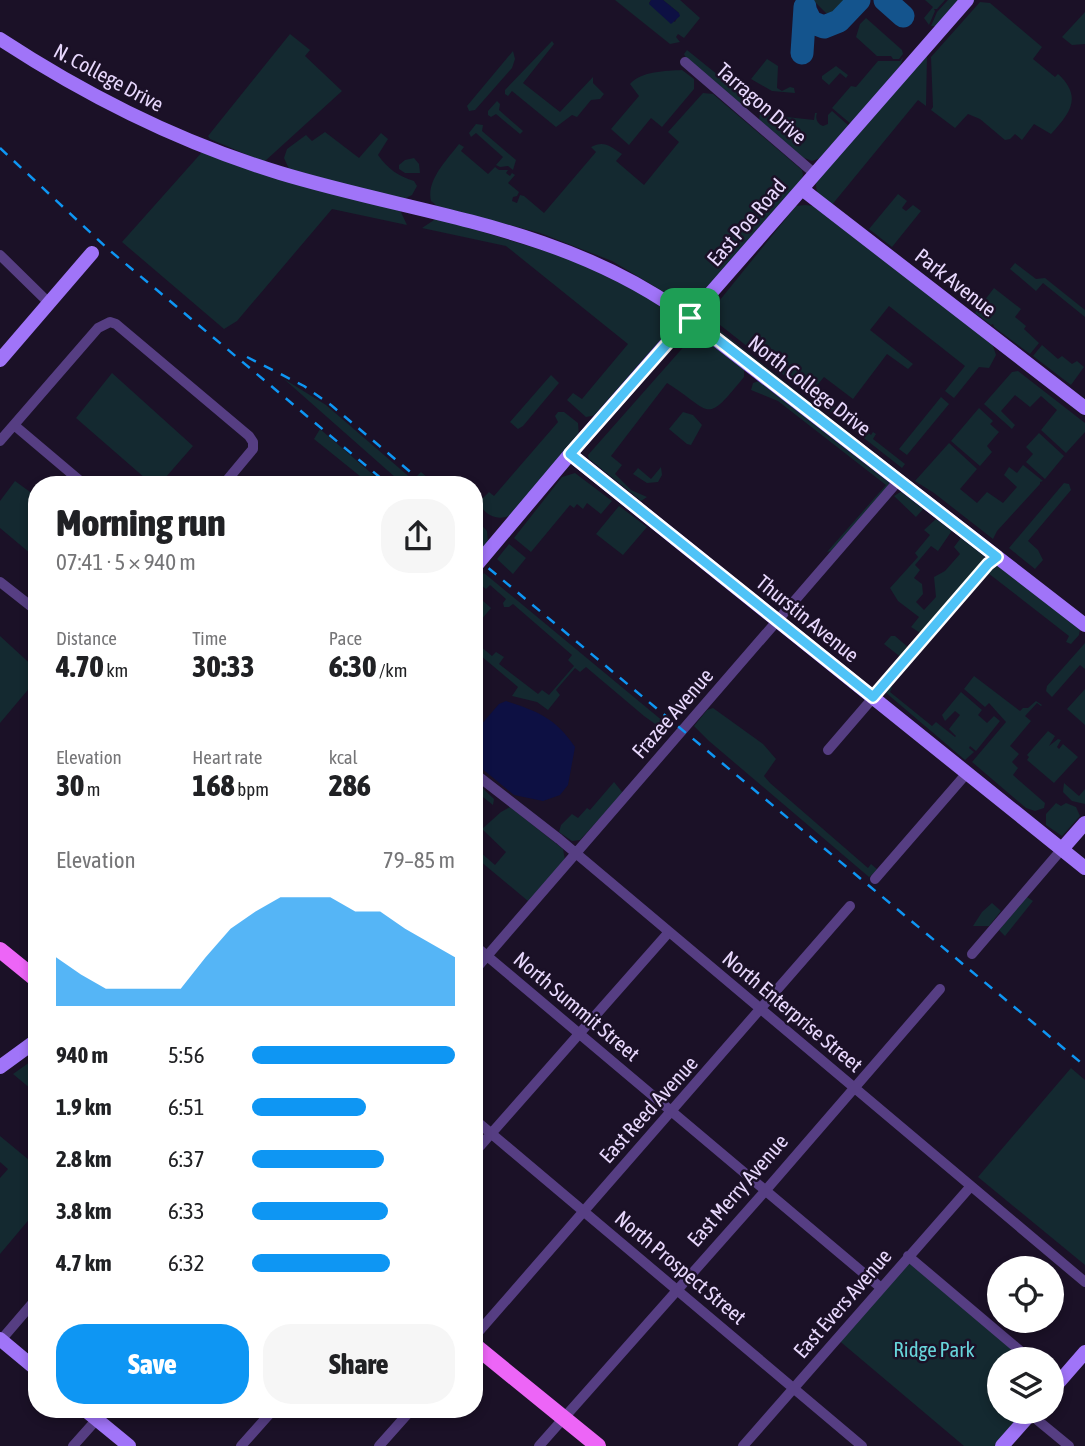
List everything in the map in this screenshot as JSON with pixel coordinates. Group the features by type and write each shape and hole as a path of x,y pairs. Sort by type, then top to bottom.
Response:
{"main road":[{"path":"0,950 28,973"},
{"path":"483,1352 598,1446"}],"street":[{"name":"East Poe Road","path":"483,557 967,0"},
{"name":"N. College Drive","path":"0,39 113,105 201,145"},
{"name":"Tarragon Drive","path":"685,62 815,174"},
{"name":"North College Drive","path":"201,145 281,174 482,224 563,248 618,273 690,318 1085,625"},
{"name":"Park Avenue","path":"802,189 1085,408"},
{"path":"0,360 92,253"},
{"path":"2,263 49,303"},
{"path":"0,440 98,328 103,323 116,324 249,436 253,449 231,476"},
{"path":"14,425 74,476"},
{"name":"Thurstin Avenue","path":"570,454 1085,868"},
{"name":"Frazee Avenue","path":"483,961 899,480"},
{"path":"828,750 988,564 997,557"},
{"path":"0,582 28,604"},
{"path":"875,879 967,773"},
{"name":"North Enterprise Street","path":"483,780 577,854 1085,1282"},
{"path":"972,954 1085,823"},
{"name":"East Reed Avenue","path":"483,1327 850,906"},
{"path":"483,1142 669,932"},
{"name":"North Summit Street","path":"483,952 880,1287"},
{"name":"East Merry Avenue","path":"539,1446 940,989"},
{"path":"0,1067 28,1047"},
{"name":"North Prospect Street","path":"483,1126 862,1446"},
{"name":"East Evers Avenue","path":"743,1446 971,1186"},
{"path":"908,1256 1016,1347"},
{"path":"28,1308 0,1340 28,1363"},
{"path":"1064,1373 1085,1352"},
{"path":"73,1446 98,1418"},
{"path":"104,1418 129,1446"},
{"path":"241,1446 266,1418"},
{"path":"379,1446 404,1418"},
{"path":"1002,1446 1021,1424"},
{"path":"1044,1424 1069,1446"}],"green space":[{"path":"615,0 651,0 649,3 675,22 679,13 663,0 680,0 700,18 684,38 678,34 676,37 680,42 670,44"},
{"path":"813,0 846,0 832,14 826,13"},
{"path":"925,0 945,0 934,9 929,25 924,18 933,7"},
{"path":"948,0 958,0 936,26 931,26 937,12"},
{"path":"971,0 975,0 927,55 926,106 918,100 831,206 819,195 816,180"},
{"path":"980,2 990,3 1042,47 1033,59 1055,77 1058,74 1066,82 1072,98 1071,105 1064,119 1051,134 1034,124 1022,140 1015,134 1005,140 980,119 968,114 955,128 931,110 931,57"},
{"path":"1085,12 1085,44 1072,45 1062,37"},
{"path":"866,18 902,50 903,54 899,59 877,56 856,37 860,24"},
{"path":"290,34 310,50 305,56 342,91 264,162 210,139 208,136"},
{"path":"552,41 554,44 523,83 560,112 593,77 593,83 604,94 600,99 591,100 577,117 572,115 556,127 512,91 508,96 505,94 505,90"},
{"path":"687,50 749,100 751,108 744,108 686,58 684,54"},
{"path":"513,51 515,59 512,68 475,110 469,111 467,106"},
{"path":"903,57 900,67 851,124 832,108 851,86 856,87 878,61 900,61"},
{"path":"767,59 778,66 777,88 782,91 794,88 795,93 772,91 751,79"},
{"path":"836,66 848,75 846,78 840,73 829,85 822,76"},
{"path":"682,70 694,79 694,89 662,127 651,118 629,145 611,129 639,96 630,84 641,76 654,72"},
{"path":"703,93 713,94 802,170 803,175 801,182 698,297 692,299 684,295 679,301 612,261 540,233 437,206 431,201 434,178 459,144 464,147 461,151 488,174 495,167 508,170 506,173 510,176 512,173 515,175 508,183 519,192 512,201 517,203 520,195 524,196 544,213 596,152 591,147 596,145 607,145 622,154 616,161 644,185 679,142 668,132"},
{"path":"497,101 500,104 499,110 523,131 520,134 496,114 491,117 488,115 488,111"},
{"path":"767,108 768,115 814,120 817,113 817,121 823,126 828,124 828,115 832,111 849,126 821,158 812,161 802,157 759,121 760,112"},
{"path":"476,124 483,125 482,131 516,160 513,170 508,166 496,165 503,157 476,133 471,137 469,133"},
{"path":"325,132 359,158 381,133 388,139 378,155 394,171 414,181 417,186 412,195 402,200 289,169 284,158 287,149 306,135 312,141"},
{"path":"203,151 399,208 407,225 332,209 237,321 224,329 122,242"},
{"path":"414,158 419,164 420,173 405,173 399,169 399,165 405,160"},
{"path":"898,194 907,201 902,208 906,211 913,205 921,211 892,247 869,229"},
{"path":"796,206 813,206 992,343 996,355 989,368 979,367 954,398 945,391 965,366 889,306 870,330 913,364 908,369 887,354 853,399 824,377 813,390 871,435 873,432 876,434 873,439 905,464 902,468 720,325 717,316 711,311"},
{"path":"437,218 571,259 640,293 662,308 671,317 666,323 671,328 597,415 586,417 567,400 573,393 582,399 628,344 506,246 422,228"},
{"path":"1015,263 1036,279 1045,278 1085,310 1085,317 1043,283 1036,291 1010,269"},
{"path":"994,288 1021,309 1015,317 1039,343 1030,354 975,313"},
{"path":"713,319 717,328 897,471 714,327 711,322"},
{"path":"702,337 744,369 744,377 722,403 708,409 667,383 611,456 622,465 615,474 631,490 647,497 641,501 589,459 588,455 687,343"},
{"path":"1042,345 1058,359 1062,356 1072,364 1077,361 1084,367 1071,385 1033,356"},
{"path":"1018,371 1085,423 1085,432 1066,453 1041,430 1057,410 1041,396 1030,407 1015,395 1001,411 1015,425 1012,429 984,404 1012,372"},
{"path":"112,373 193,446 167,476 143,476 76,418"},
{"path":"551,375 559,383 518,429 510,422"},
{"path":"284,379 326,405 408,476 394,476"},
{"path":"759,381 890,482 834,550 827,552 886,485 778,401 751,390 753,383"},
{"path":"941,397 949,404 907,455 899,449"},
{"path":"979,408 993,421 990,424 999,432 987,446 992,452 980,466 951,441"},
{"path":"558,412 564,412 578,423 579,436 512,515 497,517 489,514 483,508 483,498 489,492 494,496 558,422 555,416"},
{"path":"683,412 693,415 702,425 691,445 669,429"},
{"path":"320,429 375,476 360,476 314,439"},
{"path":"1039,433 1064,456 1045,479 1026,462 1033,454 1026,447"},
{"path":"949,443 977,469 960,489 977,503 987,492 1003,503 1017,487 1004,475 1009,467 1017,473 1023,465 1043,481 997,531 993,539 915,481"},
{"path":"661,467 662,475 658,482 647,483 633,474 638,468 651,479"},
{"path":"575,473 612,501 601,514 587,503 583,509 577,504 574,508 570,505 531,552 514,538 562,477"},
{"path":"15,481 28,490 28,551 0,528 0,501"},
{"path":"1064,483 1069,484 1071,490 1028,541 1038,550 1043,560 1035,569 1009,548"},
{"path":"902,491 925,507 916,517 894,496"},
{"path":"619,506 647,527 623,555 596,534"},
{"path":"937,518 953,529 938,551 931,546 915,565 920,570 914,578 922,584 923,594 916,602 924,610 936,597 934,577 945,571 960,554 954,547 963,535 984,551 984,561 922,634 911,627 919,617 898,601 890,588 918,557 915,553 930,535 924,530"},
{"path":"483,527 487,531 488,543 483,550"},
{"path":"509,544 526,558 513,574 497,559"},
{"path":"1000,564 1080,629 1079,635 1071,644 1066,642 1069,636 988,573"},
{"path":"483,574 670,727 665,731 644,716 586,667 580,672 575,668 556,690 560,695 548,710 537,702 512,696 518,687 483,658 483,648 492,656 496,652 504,657 499,664 538,694 542,690 549,695 574,666 568,660 572,655 513,604 504,607 506,599 490,585 486,589 483,587"},
{"path":"483,601 491,608 483,618"},
{"path":"0,636 28,662 28,690 0,723"},
{"path":"891,636 895,636 909,648 902,658 884,644"},
{"path":"1085,643 1085,669 1080,665 1052,697 1046,691 1047,686"},
{"path":"974,676 1020,711 1036,701 1042,705 1037,703 1025,716 1031,721 1010,746 1019,754 1012,762 1018,768 1013,775 1045,803 1044,808 1035,811 1026,808 972,762 1006,722 989,703 985,707 964,689"},
{"path":"890,686 890,692 932,726 936,722 955,737 949,729 960,715 955,711 945,721 942,715 961,692 982,710 978,715 987,723 994,716 1000,721 976,751 970,746 974,752 965,760 885,692"},
{"path":"1085,689 1085,725 1067,709"},
{"path":"713,708 763,744 776,759 764,776 770,783 868,868 871,864 878,870 869,877 709,741 694,726 707,710"},
{"path":"1048,731 1055,736 1049,746 1058,739 1061,740 1057,747 1059,749 1063,744 1078,757 1054,783 1027,760 1027,755"},
{"path":"614,782 623,793 580,840 572,841 559,832 561,825 572,814 578,818 587,808 590,810"},
{"path":"1064,783 1079,796 1085,789 1085,804 1072,801 1063,792"},
{"path":"483,789 494,799 493,805 483,797"},
{"path":"1056,803 1076,807 1080,816 1062,836 1046,825 1046,814"},
{"path":"510,807 563,849 565,860 528,901 483,864 483,855 495,865 506,852 483,830"},
{"path":"1027,897 1033,901 1005,936 999,930"},
{"path":"992,903 1001,911 989,926 973,926 982,912"},
{"path":"28,1063 28,1086 13,1074"},
{"path":"1071,1068 1085,1080 1085,1265 978,1177"},
{"path":"0,1136 28,1159 28,1221 0,1254 0,1178 8,1169 0,1162"},
{"name":"Ridge Park","path":"908,1256 987,1323 987,1333 999,1333 1016,1347 987,1347 987,1424 1021,1424 1002,1446 964,1446 836,1338"}],"shaded area":[{"path":"651,0 663,0 680,16 671,24 649,4"},
{"path":"506,701 545,717 561,729 575,747 568,785 560,795 543,801 514,795 483,769 483,723 499,704"}],"taxiway":[{"path":"805,10 811,22 824,27 839,21 859,0"},
{"path":"885,0 903,16"},
{"path":"802,53 805,7"}],"railway":[{"path":"0,148 108,249 378,476"},
{"path":"247,357 304,386 331,405 414,475"},
{"path":"483,564 1085,1066"}],"route":[{"path":"690,318 997,557 873,697 570,454 690,318"}]}
